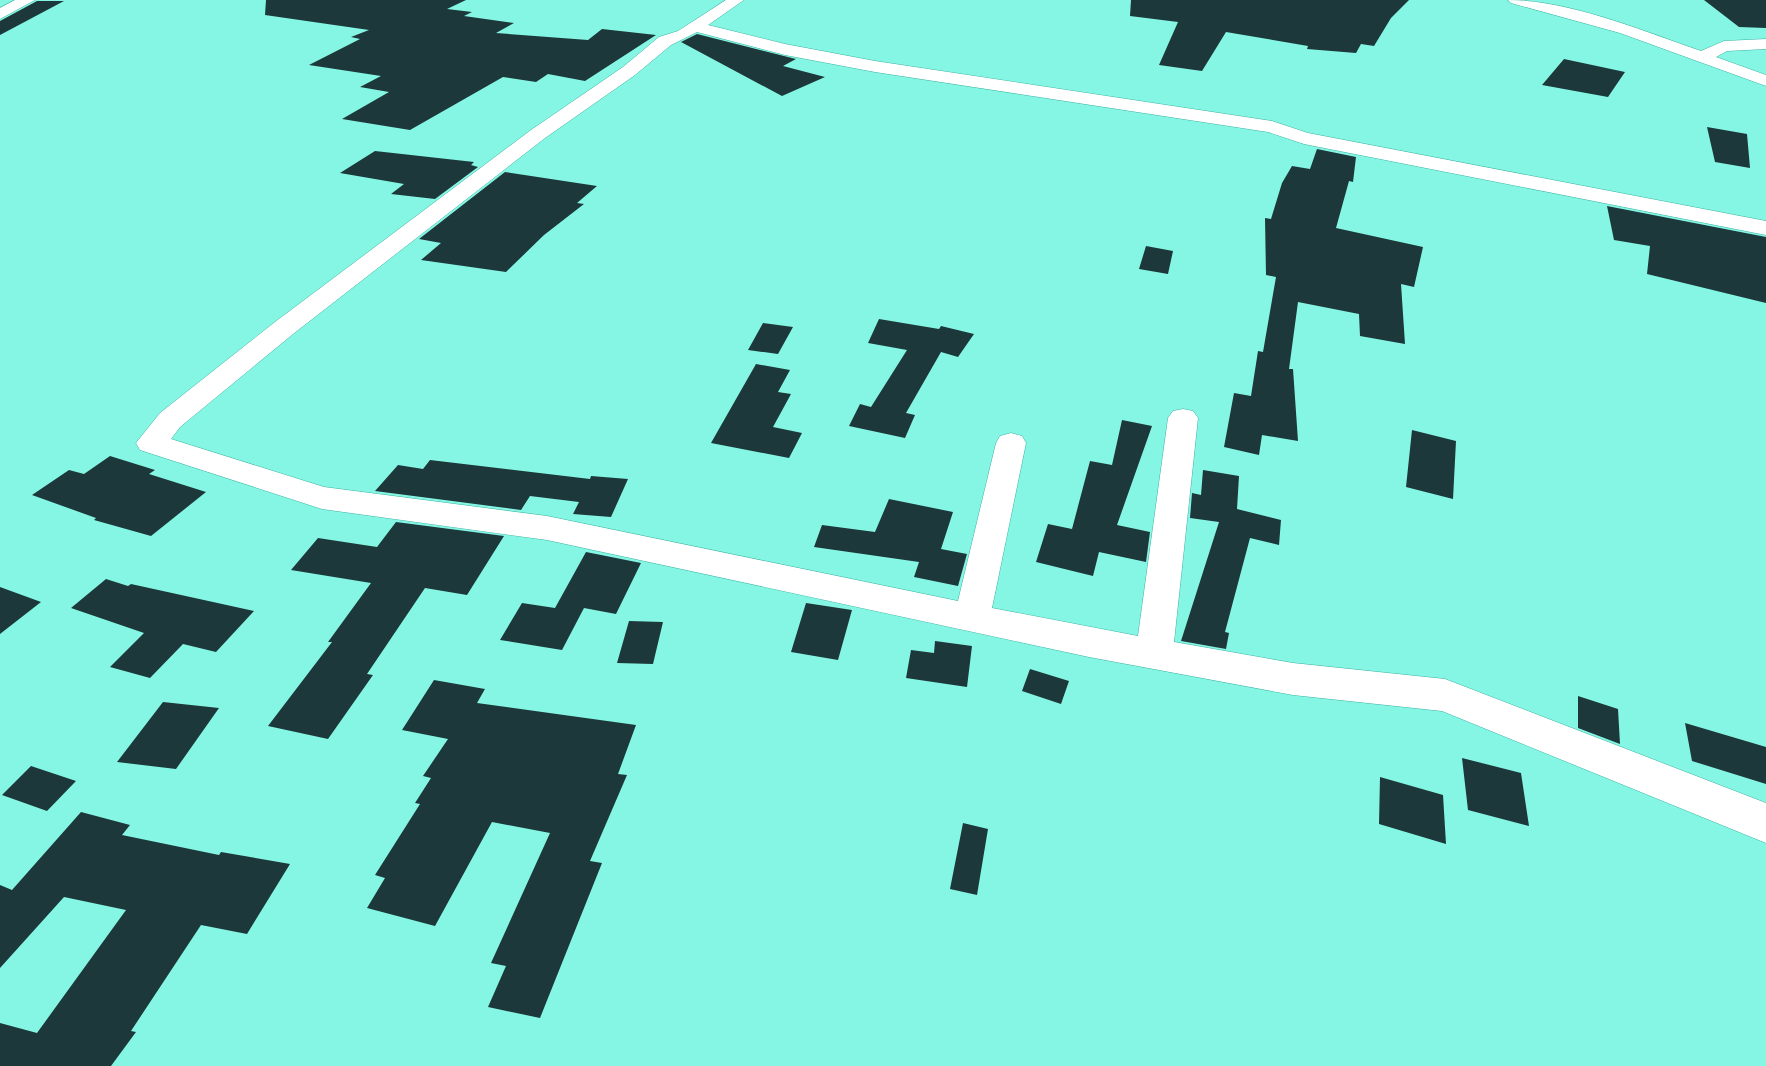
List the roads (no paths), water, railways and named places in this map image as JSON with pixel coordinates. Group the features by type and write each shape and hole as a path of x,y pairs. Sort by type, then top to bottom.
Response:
{"street":[{"path":"0,14 27,0"},
{"path":"736,0 696,27 665,41 629,71 538,134 284,328 170,420 151,443 321,498 547,528 1089,642 1154,652 1293,680 1445,695 1766,823"},
{"path":"1516,0 1626,30 1766,81"},
{"path":"696,27 741,40 957,81 1055,92 1272,128 1304,138 1766,228"},
{"path":"1703,57 1724,46 1766,44"},
{"path":"1154,652 1183,418"},
{"path":"972,618 1011,443"}]}
